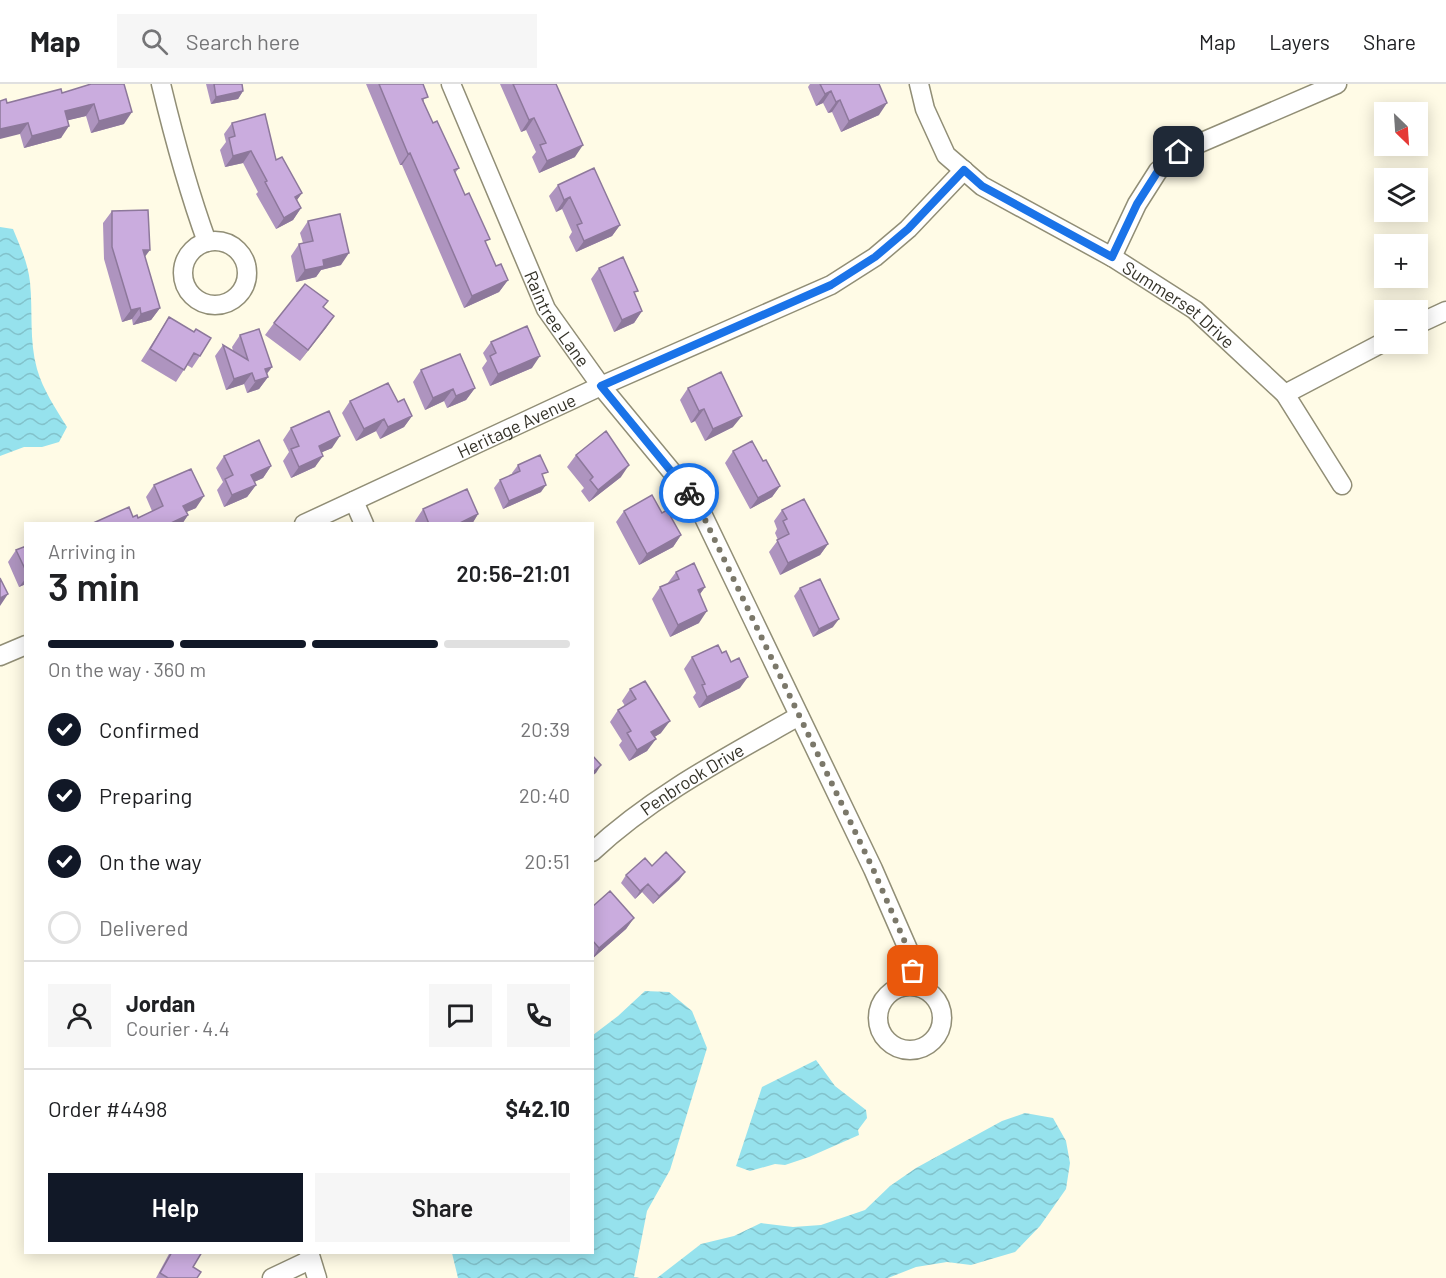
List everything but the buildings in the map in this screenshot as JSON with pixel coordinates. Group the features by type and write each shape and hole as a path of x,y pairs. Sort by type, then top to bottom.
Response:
{"street":[{"path":"161,84 182,167 207,242"},
{"name":"Raintree Lane","path":"451,84 546,309 601,386 696,501 873,869 911,956 914,986"},
{"name":"Summerset Drive","path":"919,84 925,109 946,155 982,186 1112,257 1196,310 1285,394 1342,485"},
{"path":"1112,257 1137,204 1158,171 1179,152 1336,84"},
{"name":"Heritage Avenue","path":"308,522 601,386 831,285 875,257 900,236 964,170"},
{"path":"1428,319 1446,311"},
{"path":"1285,394 1374,347"},
{"path":"354,501 363,522"},
{"path":"0,656 24,646"},
{"name":"Penbrook Drive","path":"594,850 616,830 680,784 799,717"},
{"path":"272,1278 310,1256 317,1278"}],"water":[{"path":"0,227 13,229 23,255 30,282 32,336 37,369 46,392 67,427 59,442 42,447 24,447 0,456"},
{"path":"645,991 669,992 692,1011 707,1048 670,1170 647,1211 634,1277 640,1278 458,1278 452,1254 594,1254 594,1034"},
{"path":"816,1060 835,1086 866,1110 867,1118 858,1130 859,1135 785,1165 775,1164 750,1171 736,1166 762,1087"},
{"path":"1025,1113 1053,1118 1066,1141 1070,1163 1066,1189 1040,1226 1015,1252 971,1265 947,1262 916,1267 888,1278 657,1278 701,1244 734,1236 761,1223 793,1227 821,1225 865,1210 890,1186 916,1168 1002,1121"}],"way so far":[{"path":"689,493 696,501 873,869 911,956 913,971"}],"route":[{"path":"689,493 601,386 831,285 875,257 908,229 964,170 982,186 1112,257 1137,204 1158,171 1179,152"}]}
